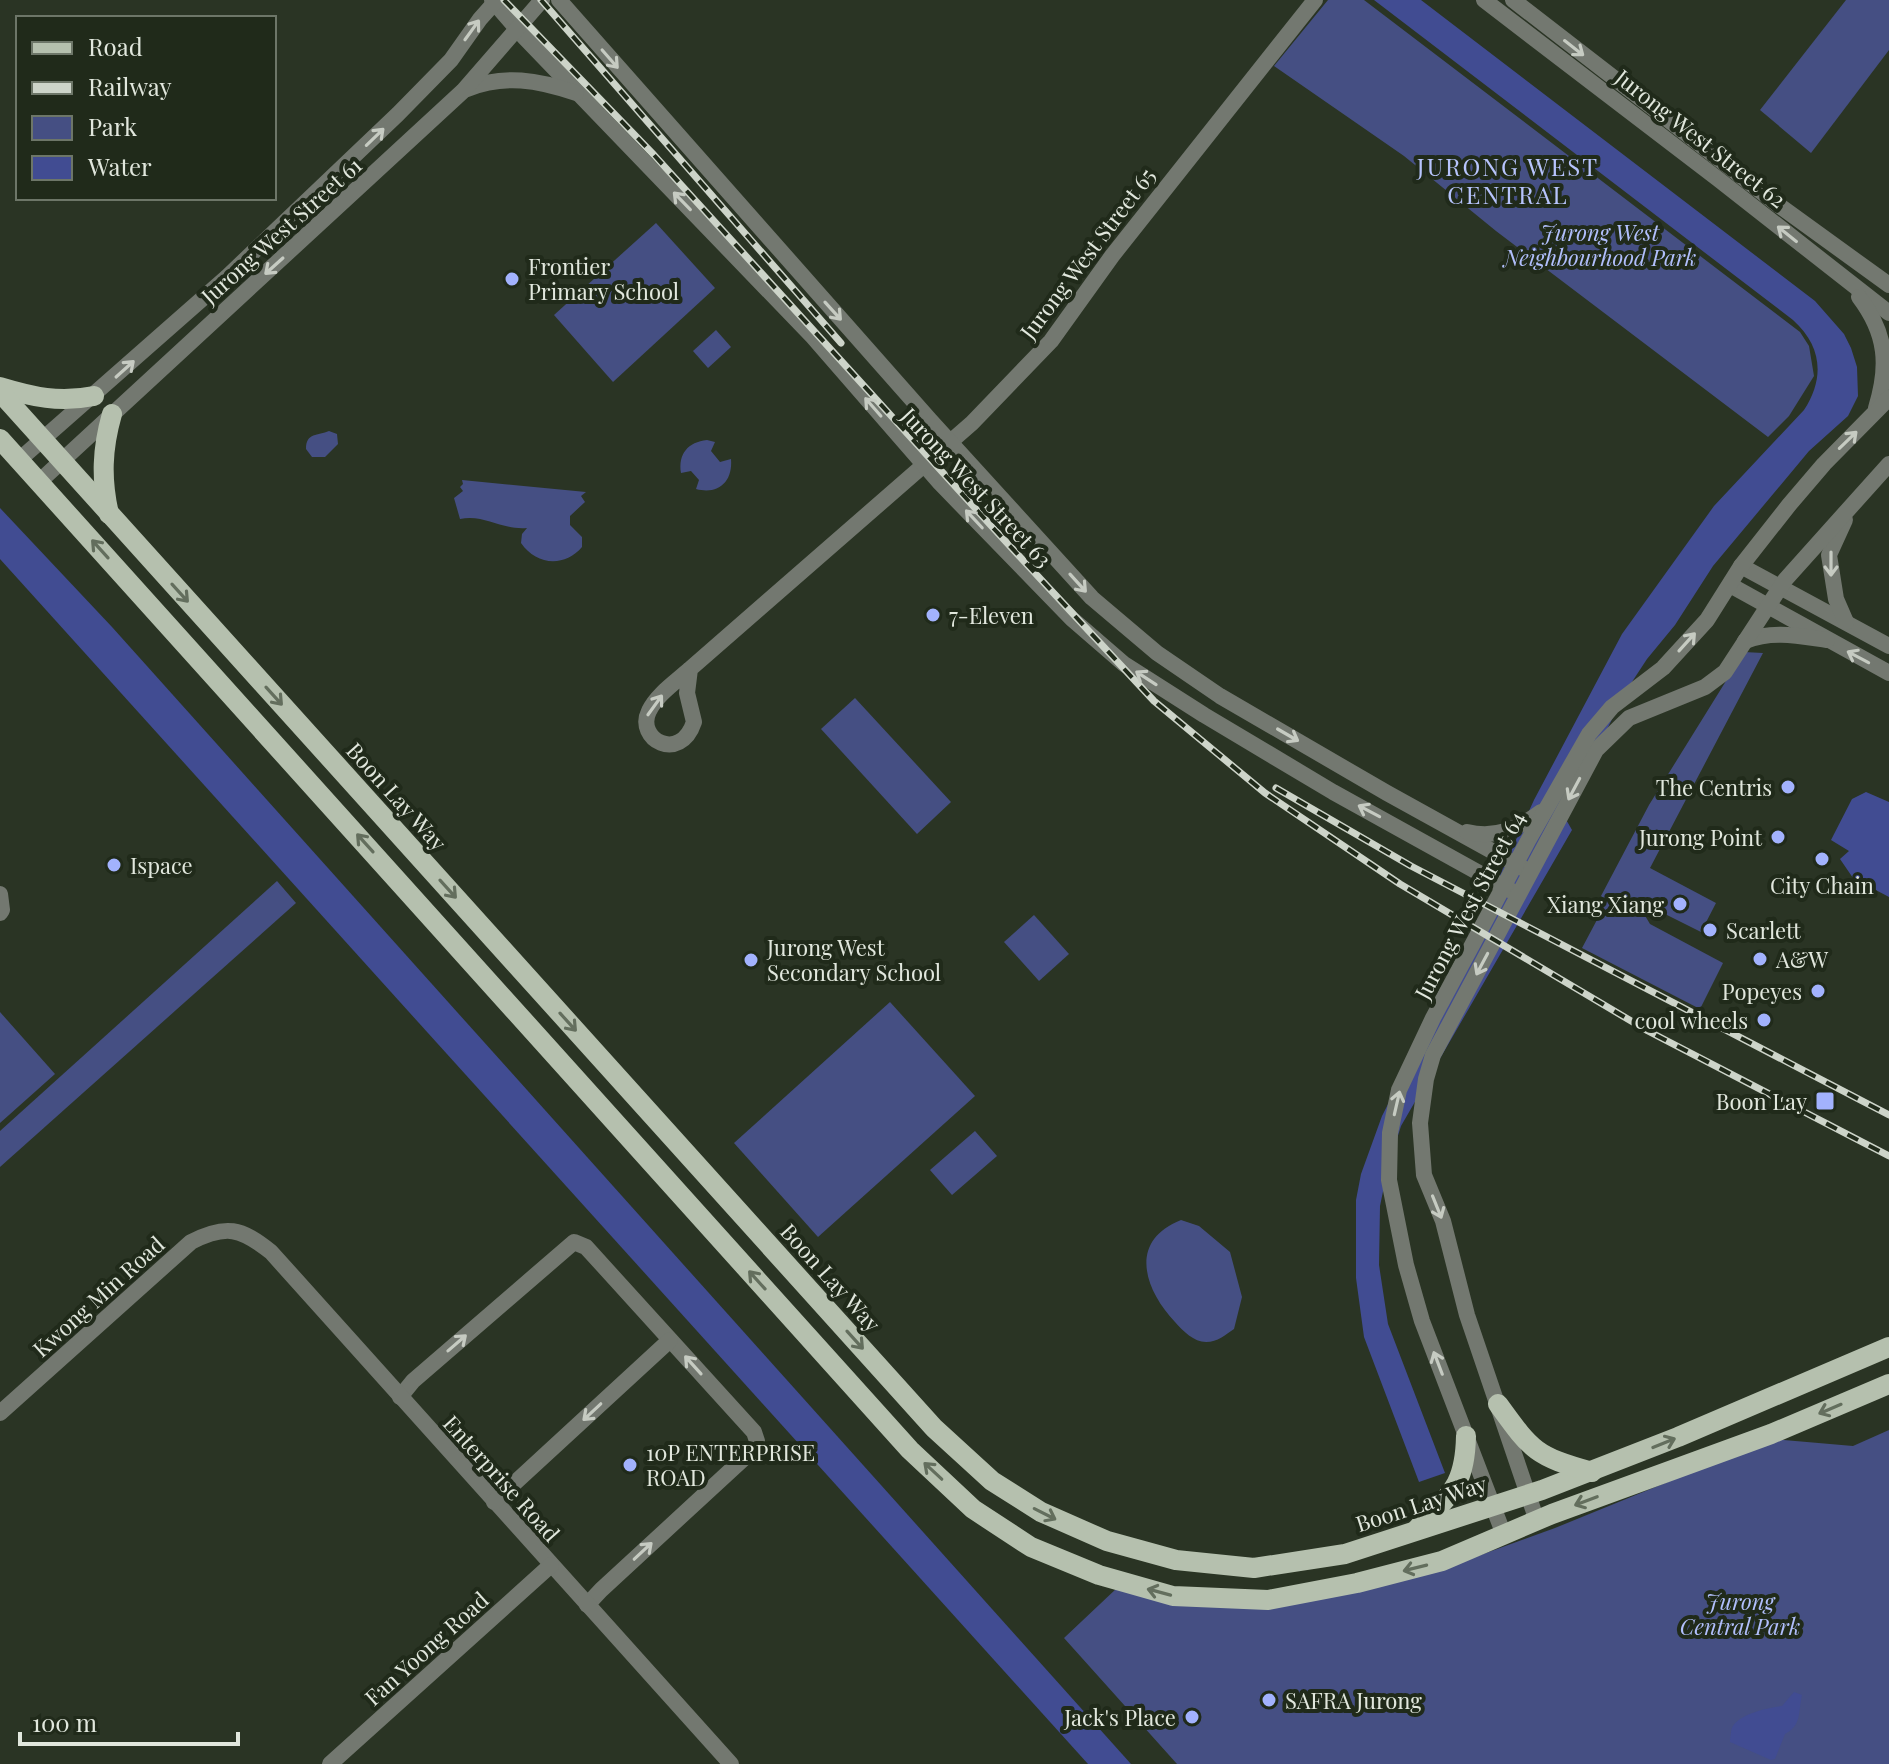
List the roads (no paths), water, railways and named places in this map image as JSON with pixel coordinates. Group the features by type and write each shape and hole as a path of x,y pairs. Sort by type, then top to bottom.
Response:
{"main road":[{"path":"0,389 52,400 94,396"},
{"name":"Boon Lay Way","path":"0,389 109,514 924,1416 992,1481 1041,1512 1107,1541 1176,1560 1254,1568 1345,1554 1592,1472 1889,1347"},
{"path":"109,514 102,461 112,414"},
{"path":"0,439 900,1439 973,1509 1031,1547 1099,1575 1173,1596 1268,1600 1357,1583 1442,1561 1603,1494 1771,1434 1889,1384"},
{"path":"1498,1404 1523,1439 1540,1454 1592,1472"},
{"path":"1414,1531 1457,1484 1465,1464 1466,1436"}],"street":[{"name":"Jurong West Street 61","path":"39,482 463,91 542,0"},
{"name":"Jurong West Street 63","path":"559,0 1092,598 1157,653 1220,696 1523,868"},
{"name":"Jurong West Street 65","path":"690,669 925,466 1051,341 1112,256 1315,0"},
{"name":"Jurong West Street 62","path":"1484,0 1889,313"},
{"name":"Jurong West Street 62","path":"1513,0 1773,201 1889,285"},
{"name":"Jurong West Street 61","path":"19,460 227,277 398,114 451,60 495,1"},
{"name":"Jurong West Street 63","path":"495,1 813,337 925,466 1062,609 1124,664 1320,785 1510,890"},
{"path":"463,91 482,83 510,78 542,83 581,95"},
{"path":"1848,283 1868,309 1888,355 1886,381 1872,416"},
{"name":"Jurong West Street 64","path":"1523,868 1545,809 1589,734 1612,707 1663,668 1707,620 1741,566 1824,464 1889,398"},
{"name":"Jurong West Street 64","path":"1504,1535 1422,1321 1406,1265 1389,1180 1390,1133 1405,1074 1510,890 1596,750 1629,718 1705,687 1725,672 1781,587 1889,464"},
{"path":"1846,622 1836,599 1829,555 1850,507"},
{"path":"1741,566 1889,646"},
{"path":"1730,585 1889,673"},
{"path":"1745,641 1757,636 1781,635 1827,640"},
{"path":"1446,827 1484,836 1498,834 1525,824 1545,809"},
{"name":"Jurong West Street 64","path":"1510,890 1433,1055 1420,1123 1424,1175 1443,1221 1467,1315 1537,1521"},
{"path":"0,894 0,913"},
{"name":"Enterprise Road","path":"235,1230 252,1237 271,1252 731,1764"},
{"name":"Kwong Min Road","path":"0,1413 191,1242 211,1232 235,1230"},
{"path":"400,1397 413,1381 574,1242 586,1247 754,1432 757,1441 755,1448 587,1605"},
{"path":"494,1502 670,1340"},
{"name":"Fan Yoong Road","path":"330,1764 551,1565"}],"water":[{"path":"1374,0 1421,0 1815,301 1844,334 1851,348 1857,367 1858,396 1848,416 1809,451 1713,566 1675,625 1626,691 1564,816 1572,830 1401,1126 1380,1206 1379,1265 1388,1324 1445,1473 1419,1482 1364,1337 1356,1278 1356,1200 1361,1174 1382,1116 1467,948 1534,800 1622,634 1714,506 1804,410 1815,386 1817,363 1810,341 1793,320"},
{"path":"0,508 112,627 1131,1764 1088,1764 0,559"},
{"path":"1866,792 1889,802 1889,897 1853,878 1840,859 1849,851 1831,840 1852,799"},
{"path":"1794,1692 1802,1695 1798,1718 1785,1734 1775,1759 1730,1742 1732,1728 1740,1719 1754,1712 1782,1706"}],"railway":[{"path":"504,0 654,155 1154,701 1265,793 1400,884 1648,1031 1889,1156"},
{"path":"541,0 841,343"},
{"path":"1276,788 1411,866 1889,1115"}],"place":[{"name":"Frontier Primary School","path":"512,279"},
{"name":"7-Eleven","path":"933,615"},
{"name":"The Centris","path":"1788,787"},
{"name":"Jurong Point","path":"1778,837"},
{"name":"City Chain","path":"1822,859"},
{"name":"Ispace","path":"114,865"},
{"name":"Xiang Xiang","path":"1680,904"},
{"name":"Scarlett","path":"1710,930"},
{"name":"A&W","path":"1760,959"},
{"name":"Jurong West Secondary School","path":"751,960"},
{"name":"Popeyes","path":"1818,991"},
{"name":"cool wheels","path":"1764,1020"},
{"name":"Boon Lay","path":"1825,1101"},
{"name":"10P ENTERPRISE ROAD","path":"630,1465"},
{"name":"SAFRA Jurong","path":"1269,1700"},
{"name":"Jack's Place","path":"1192,1717"}],"district":[{"name":"JURONG WEST CENTRAL","path":"1508,180"}],"park label":[{"name":"Jurong West Neighbourhood Park","path":"1600,244"},
{"name":"Jurong Central Park","path":"1740,1614"}]}
